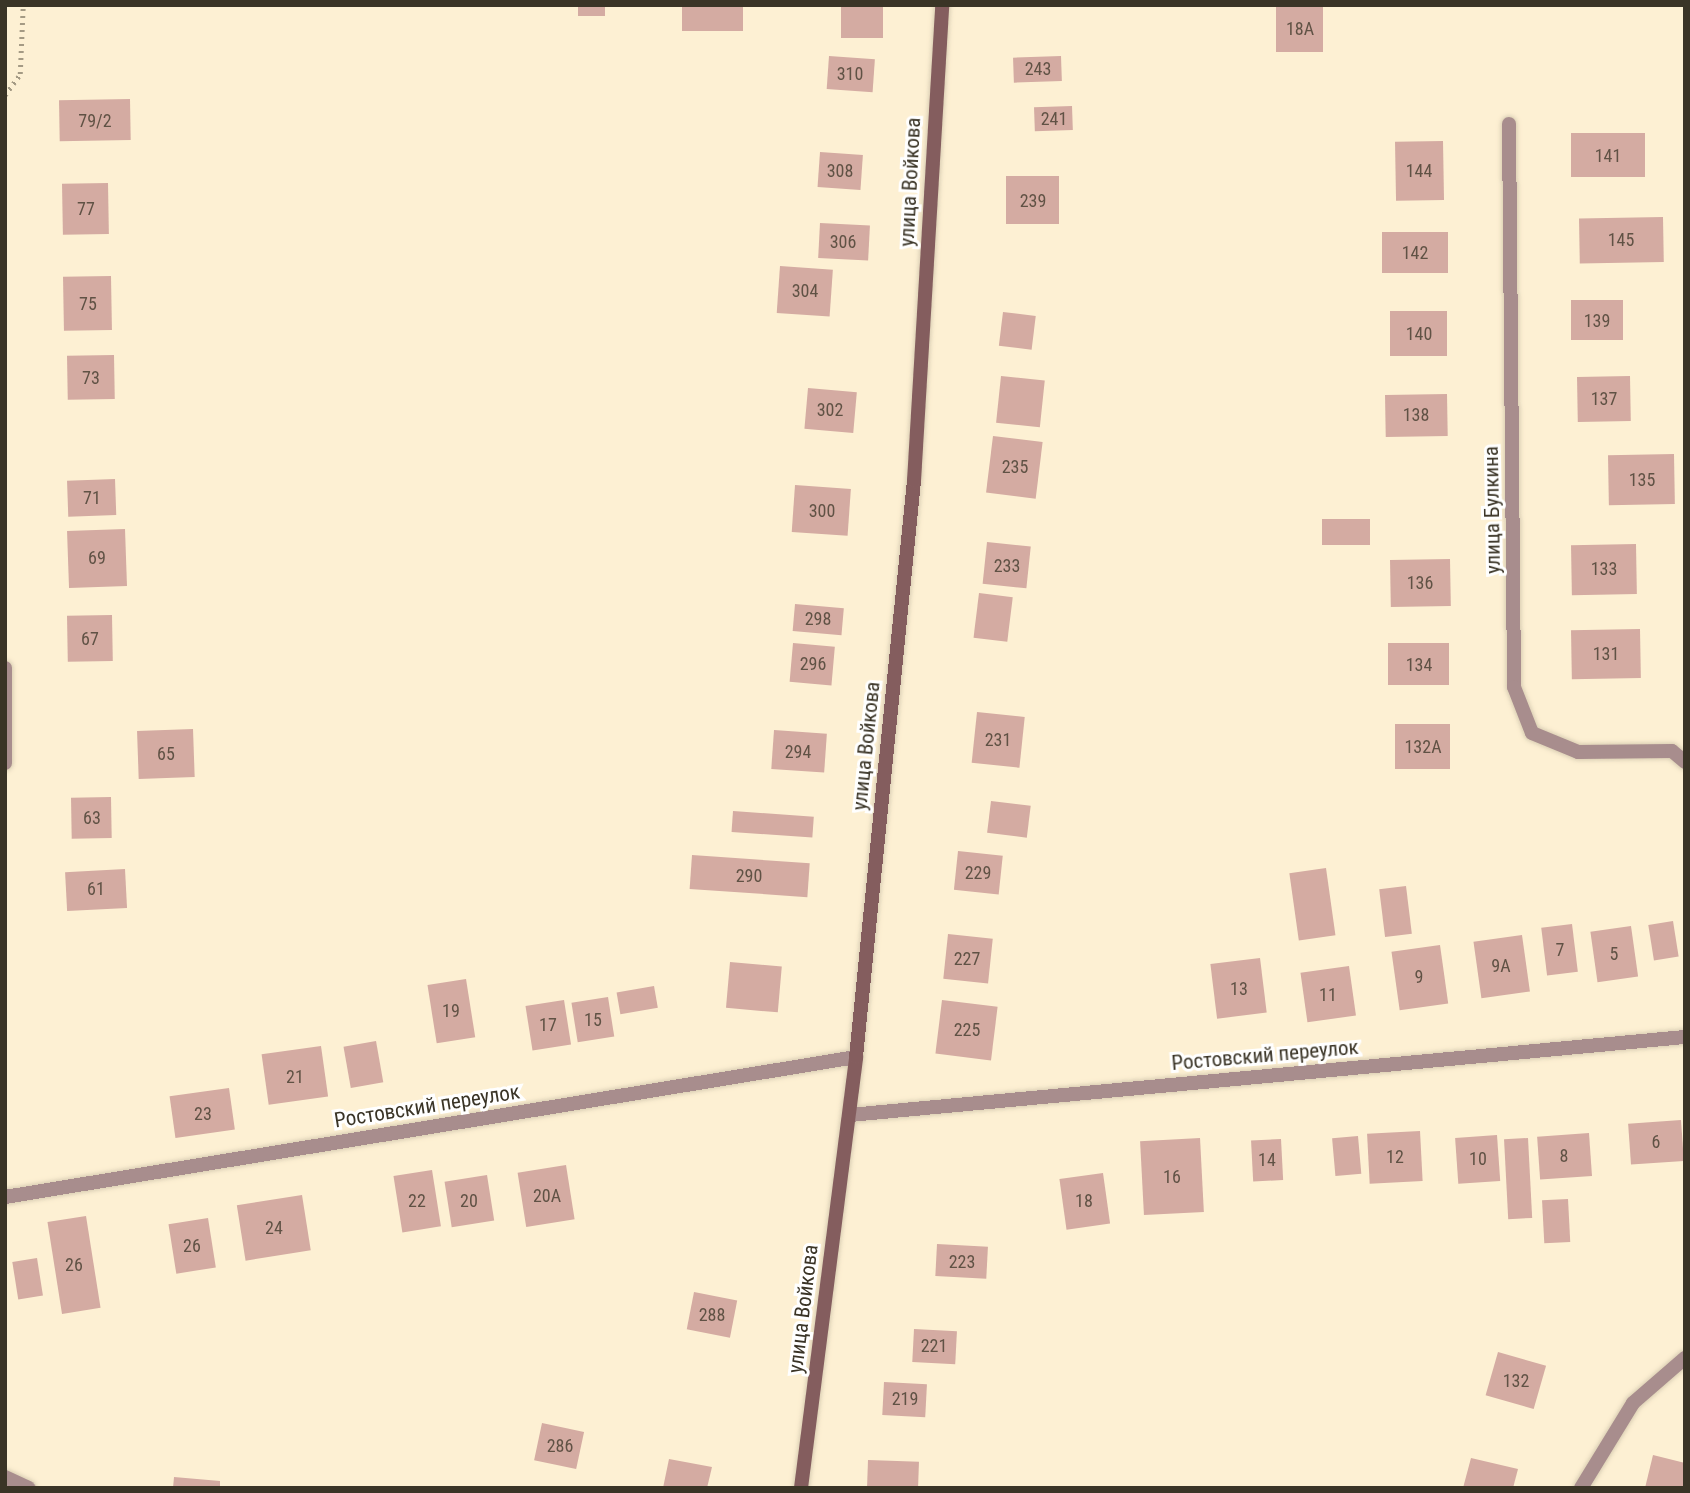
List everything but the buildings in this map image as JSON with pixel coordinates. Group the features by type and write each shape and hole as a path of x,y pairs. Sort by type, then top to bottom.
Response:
{"main road":[{"name":"улица Войкова","path":"801,1488 850,1115 914,481 942,5"}],"street":[{"name":"улица Булкина","path":"1509,124 1514,687 1532,733 1577,752 1672,751 1685,762"},
{"path":"5,668 5,763"},
{"name":"Ростовский переулок","path":"850,1115 1685,1037"},
{"name":"Ростовский переулок","path":"5,1197 856,1057"},
{"path":"1581,1488 1633,1402 1685,1358"},
{"path":"5,1477 29,1488"}],"path":[{"path":"5,95 20,74 23,5"}]}
